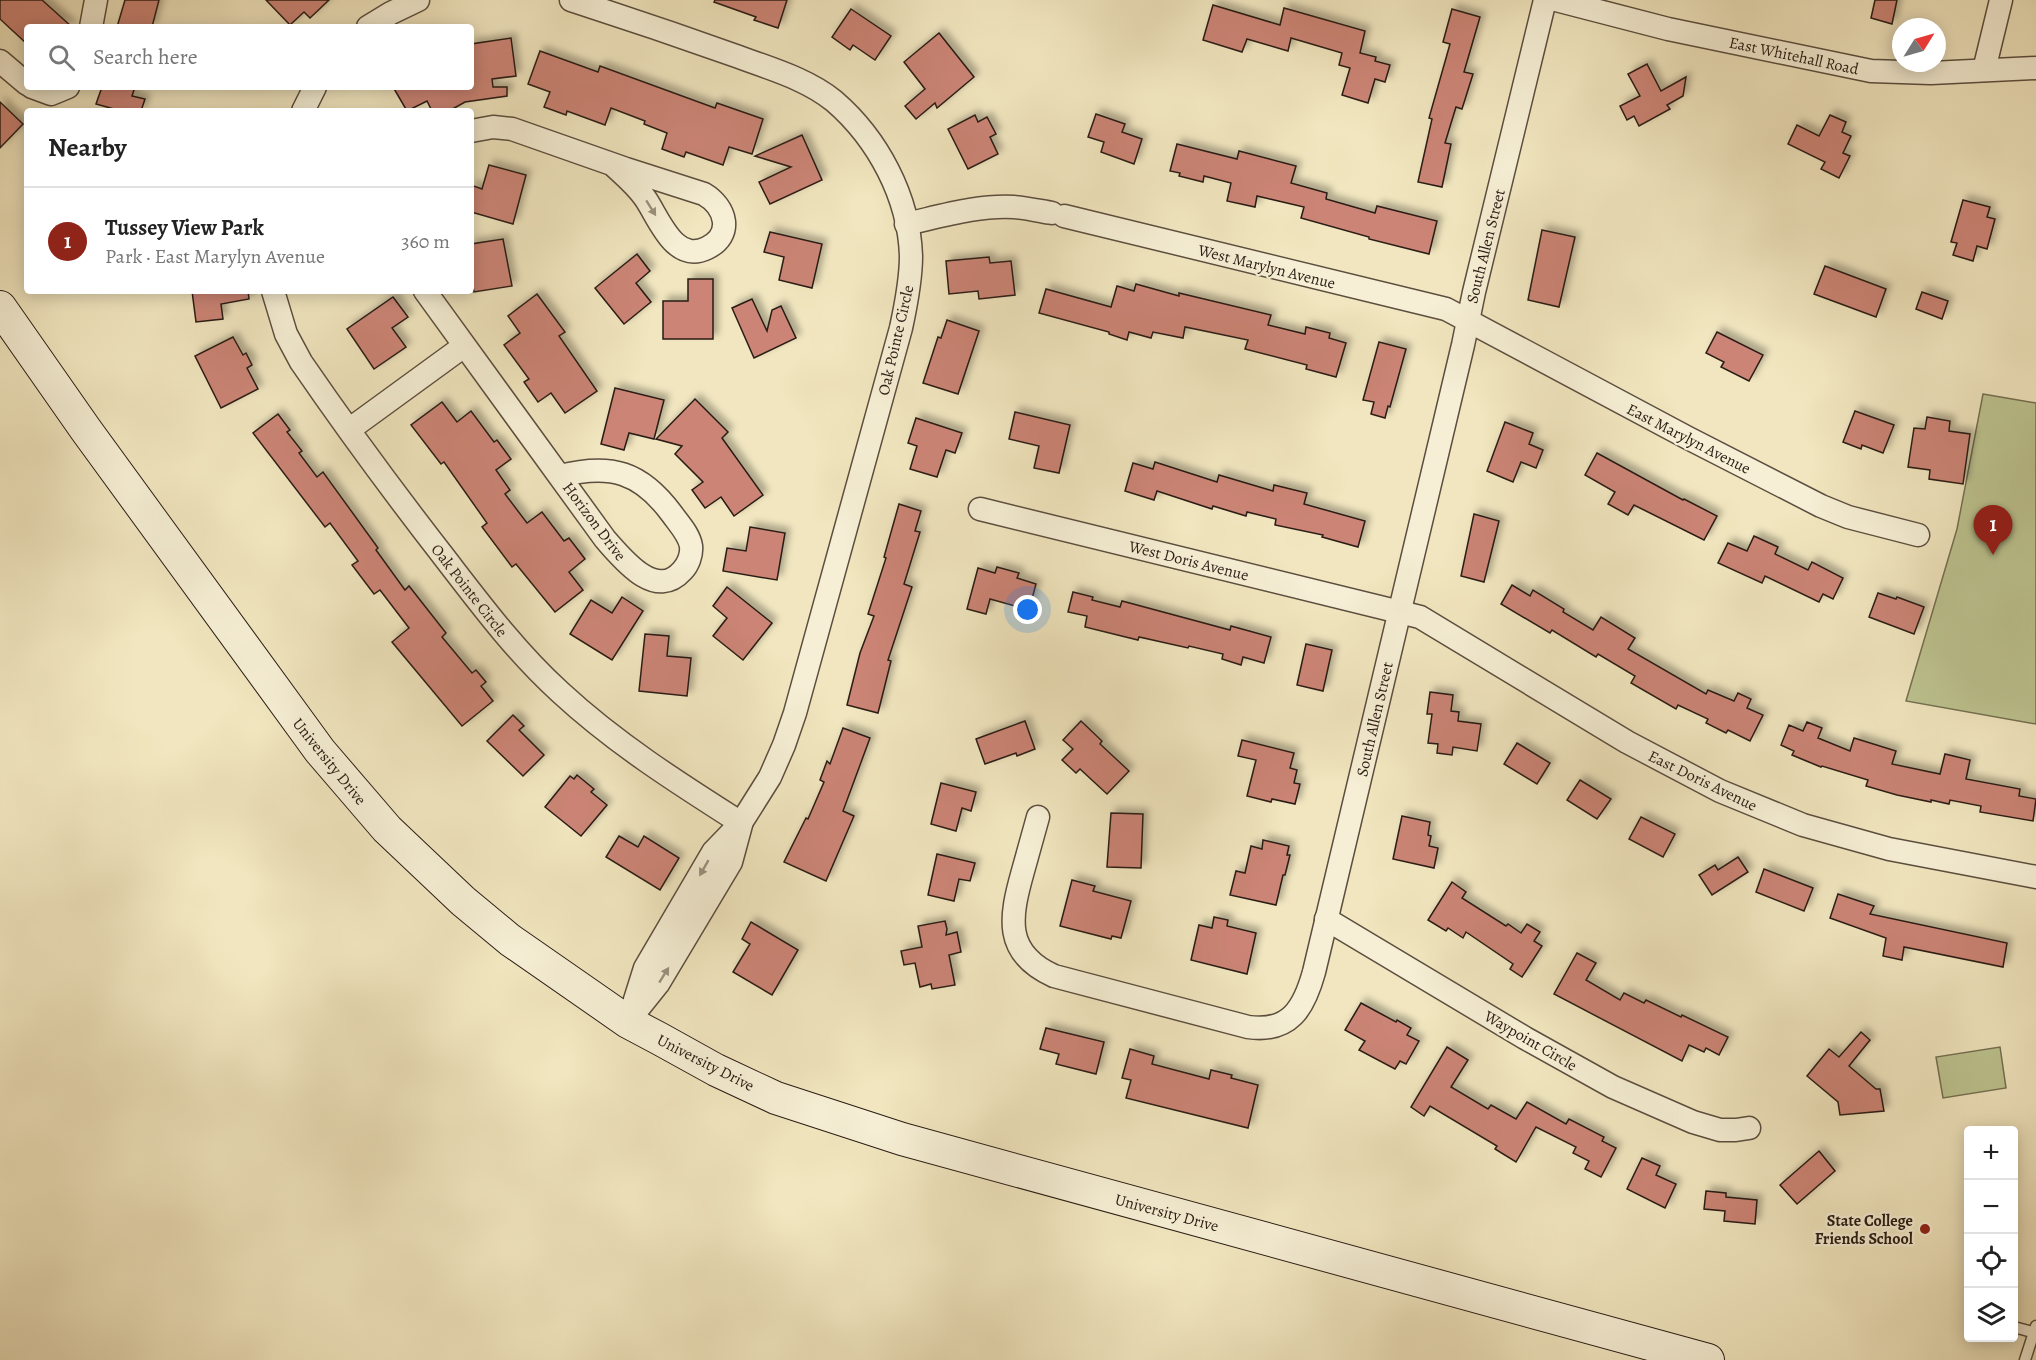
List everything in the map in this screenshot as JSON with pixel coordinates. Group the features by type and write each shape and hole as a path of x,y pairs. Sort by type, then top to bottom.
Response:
{"main road":[{"name":"University Drive","path":"0,307 86,430 277,693 354,792 387,829 463,901 510,940 628,1022 716,1070 776,1098 902,1139 1708,1360"}],"street":[{"path":"92,24 96,0"},
{"path":"374,24 418,0"},
{"name":"Oak Pointe Circle","path":"571,0 784,74 805,83 834,102 873,145 891,177 906,224 911,257 902,328 795,713 784,745 770,777 741,823 713,852 645,968 628,1022"},
{"name":"South Allen Street","path":"1038,817 1012,918 1013,930 1022,952 1030,962 1054,976 1237,1026 1271,1027 1293,1017 1301,1008 1308,995 1545,0"},
{"name":"East Whitehall Road","path":"1556,0 1668,28 1871,70 1931,73 2036,68"},
{"path":"1984,70 2001,0"},
{"path":"0,61 24,81"},
{"path":"40,90 51,94 61,90"},
{"path":"304,108 314,90"},
{"path":"474,130 493,127 512,129 689,189 714,200 724,216 724,223 717,242 701,250 688,251 681,248 670,238 634,184 613,165"},
{"name":"West Marylyn Avenue","path":"906,224 988,208 1015,207 1058,215 1446,309 1467,322"},
{"name":"Oak Pointe Circle","path":"274,294 286,334 301,362 427,535 492,620 527,660 600,727 639,756 741,823"},
{"name":"Horizon Drive","path":"427,294 605,539 627,564 638,573 654,580 668,580 686,567 691,554 688,538 664,504 644,485 622,474 605,470 590,470 560,476"},
{"name":"East Marylyn Avenue","path":"1467,322 1821,506 1848,517 1918,535"},
{"path":"350,429 464,346"},
{"name":"West Doris Avenue","path":"980,509 1399,611"},
{"name":"East Doris Avenue","path":"1399,611 1420,617 1627,742 1720,791 1803,825 1889,849 2036,877"},
{"name":"Waypoint Circle","path":"1326,919 1525,1038 1613,1087 1693,1122 1720,1130 1749,1128"}],"lane":[{"path":"2018,1328 2035,1331 2025,1360"}],"green space":[{"path":"1983,394 2036,403 2036,724 1906,701 1957,529"},
{"path":"2000,1047 2006,1088 1943,1098 1936,1057"}],"building":[{"path":"0,0 42,0 69,24 24,24 24,41 0,19"},
{"path":"125,0 159,0 153,24 118,24"},
{"path":"266,0 329,0 310,18 304,12 289,24"},
{"path":"715,0 787,0 778,28 754,20 756,17 714,2"},
{"path":"1875,0 1897,0 1892,24 1871,18"},
{"path":"1213,5 1280,25 1284,8 1365,31 1360,53 1376,57 1375,61 1390,65 1385,82 1375,79 1368,103 1342,95 1350,68 1339,65 1342,53 1291,38 1288,51 1247,39 1242,52 1203,40"},
{"path":"851,9 891,36 875,60 853,45 850,50 832,37"},
{"path":"1452,9 1480,17 1464,72 1473,74 1462,109 1456,107 1445,143 1451,144 1442,187 1418,182 1432,119 1429,118 1450,44 1443,42"},
{"path":"939,33 974,77 937,108 935,103 916,119 905,106 925,89 904,62"},
{"path":"511,38 516,76 492,79 493,87 507,87 507,96 465,102 454,108 430,108 427,101 413,108 405,108 395,90 474,90 474,44"},
{"path":"540,51 598,72 600,66 715,108 717,103 763,119 752,154 729,147 723,165 686,152 684,157 662,149 667,133 644,124 645,121 611,108 605,125 567,111 566,115 544,107 550,92 528,84"},
{"path":"1647,64 1661,91 1686,77 1683,96 1667,105 1670,109 1639,126 1634,116 1627,120 1620,106 1640,96 1628,74"},
{"path":"101,90 134,90 132,96 145,99 142,108 110,108 96,104"},
{"path":"0,102 23,124 0,148"},
{"path":"1096,114 1125,124 1122,132 1142,139 1134,164 1101,152 1104,142 1088,137"},
{"path":"975,115 978,122 987,117 996,134 990,137 998,154 968,169 948,129"},
{"path":"1830,115 1846,122 1842,132 1851,136 1843,153 1850,156 1839,178 1821,169 1825,162 1788,144 1797,125 1819,136"},
{"path":"802,135 822,180 770,204 759,182 791,167 755,156"},
{"path":"1177,144 1237,159 1239,151 1296,166 1291,183 1327,193 1326,199 1375,213 1377,206 1437,221 1429,254 1369,239 1369,237 1301,218 1304,207 1257,196 1255,207 1227,201 1231,183 1204,176 1203,182 1179,176 1180,173 1170,171"},
{"path":"489,165 526,175 513,224 474,213 474,186 482,189"},
{"path":"1963,200 1990,207 1987,217 1995,219 1987,249 1977,246 1973,261 1953,255 1957,243 1951,242"},
{"path":"1542,230 1575,237 1559,307 1528,300"},
{"path":"770,232 822,244 812,288 779,280 784,257 764,252"},
{"path":"503,239 512,286 474,292 474,244"},
{"path":"637,254 650,271 636,283 651,302 624,324 595,288"},
{"path":"989,257 990,263 1011,261 1015,295 979,299 978,291 949,294 946,261"},
{"path":"1825,266 1886,289 1876,317 1814,294"},
{"path":"688,279 713,279 713,339 663,339 663,301 688,301"},
{"path":"1136,284 1179,296 1179,293 1271,315 1268,325 1305,334 1306,327 1330,333 1329,338 1346,343 1336,377 1306,369 1307,365 1245,349 1248,340 1185,327 1183,338 1153,332 1151,338 1129,332 1127,340 1109,334 1109,332 1039,313 1046,289 1111,307 1117,286 1134,291"},
{"path":"1922,292 1948,301 1942,319 1916,309"},
{"path":"192,294 248,294 249,299 221,304 223,319 196,322"},
{"path":"537,294 565,332 559,336 597,391 565,413 551,393 538,402 524,382 529,379 504,345 520,333 508,316"},
{"path":"393,297 408,317 392,328 406,347 374,369 347,329"},
{"path":"752,299 767,331 772,310 781,306 796,338 754,358 732,308"},
{"path":"947,320 979,331 958,394 923,383 938,337 941,338"},
{"path":"1717,332 1763,355 1749,381 1721,367 1724,362 1706,353"},
{"path":"233,337 243,355 246,353 252,365 247,368 258,389 221,408 195,356"},
{"path":"1379,342 1406,349 1385,418 1371,414 1374,402 1363,400"},
{"path":"615,388 664,400 654,439 629,433 624,450 601,444"},
{"path":"695,399 728,432 722,438 763,495 734,516 721,497 705,508 692,490 703,482 675,454 682,446 656,439"},
{"path":"442,402 457,422 471,411 494,442 497,440 511,459 496,470 510,490 505,494 527,523 542,512 564,541 569,538 585,559 569,572 583,590 555,612 516,564 512,567 482,527 487,523 444,462 441,464 411,425"},
{"path":"1855,411 1894,425 1883,453 1862,445 1861,449 1843,442"},
{"path":"1015,412 1070,425 1059,473 1034,468 1039,446 1009,439"},
{"path":"278,414 290,430 287,432 302,451 299,453 317,477 323,472 405,590 409,586 446,633 442,637 472,673 476,670 486,682 481,686 493,701 462,726 392,642 409,628 380,590 374,594 352,565 358,561 330,523 325,527 253,433"},
{"path":"1927,417 1950,421 1949,431 1970,434 1963,484 1929,479 1930,470 1908,467 1914,428 1925,429"},
{"path":"916,418 962,433 955,453 946,450 937,477 910,469 917,446 908,443"},
{"path":"1505,422 1533,433 1529,444 1543,450 1536,468 1521,462 1513,482 1487,471"},
{"path":"1597,453 1717,516 1704,540 1634,505 1628,515 1608,504 1615,492 1585,475"},
{"path":"1155,462 1217,482 1219,475 1273,491 1274,485 1307,493 1304,504 1365,521 1358,547 1322,537 1323,535 1275,525 1276,519 1247,512 1246,516 1213,506 1212,509 1157,491 1154,500 1125,491 1133,463 1153,469"},
{"path":"899,504 921,511 915,531 920,532 904,584 912,587 888,660 891,661 878,713 847,705 860,653 874,616 868,614 886,558 884,557"},
{"path":"1474,514 1499,521 1484,582 1461,576"},
{"path":"750,527 785,533 777,580 723,571 727,548 746,551"},
{"path":"1754,536 1778,547 1775,554 1808,570 1812,562 1843,578 1833,599 1823,594 1819,602 1765,576 1762,583 1718,563 1728,543 1747,551"},
{"path":"997,567 1019,573 1017,578 1036,584 1029,610 990,599 986,614 967,609 978,568 995,573"},
{"path":"1512,585 1530,596 1533,590 1593,630 1601,617 1635,638 1628,649 1706,694 1708,690 1734,701 1738,693 1751,699 1747,708 1763,715 1750,741 1728,730 1726,733 1706,723 1708,719 1678,705 1676,709 1631,683 1635,676 1598,654 1596,657 1552,630 1550,633 1501,604"},
{"path":"727,587 772,623 743,660 713,636 727,618 713,606"},
{"path":"1073,592 1093,597 1092,600 1120,607 1122,601 1230,630 1231,626 1271,637 1264,663 1243,657 1241,665 1222,659 1223,654 1139,637 1138,640 1085,627 1087,616 1068,612"},
{"path":"1878,593 1924,607 1914,634 1869,617"},
{"path":"622,597 643,611 612,660 570,634 591,600 612,613"},
{"path":"645,634 669,636 667,656 691,658 687,696 639,691"},
{"path":"1306,644 1332,650 1323,691 1297,685"},
{"path":"1430,692 1453,695 1451,711 1459,712 1458,721 1481,724 1477,751 1453,747 1452,755 1437,753 1438,744 1428,743 1432,714 1427,714"},
{"path":"513,715 524,726 519,730 544,755 523,776 487,741"},
{"path":"1025,721 1035,749 985,764 976,739"},
{"path":"1081,721 1102,741 1100,744 1129,771 1107,794 1080,769 1076,773 1062,760 1073,749 1063,740"},
{"path":"1807,722 1822,728 1818,738 1850,751 1854,738 1896,751 1892,764 1940,774 1945,754 1970,760 1966,779 2020,789 2019,796 2036,799 2033,821 1980,812 1981,806 1950,800 1949,804 1897,795 1866,786 1868,780 1821,767 1792,755 1794,751 1781,745 1789,725 1803,731"},
{"path":"843,728 870,738 843,811 854,816 826,881 784,862 806,818 808,819 824,782 820,780 827,761 830,764"},
{"path":"1242,740 1294,753 1290,768 1297,770 1294,783 1300,784 1295,804 1272,799 1271,802 1247,796 1256,760 1238,756"},
{"path":"1517,743 1550,763 1537,784 1504,764"},
{"path":"577,775 594,789 591,792 607,805 581,836 545,807 570,776 574,779"},
{"path":"1580,780 1611,799 1597,819 1567,800"},
{"path":"941,783 976,792 971,811 962,808 956,831 931,824"},
{"path":"1111,813 1143,814 1141,868 1107,867"},
{"path":"1402,816 1430,822 1429,846 1438,848 1434,868 1393,859"},
{"path":"1641,817 1675,834 1663,857 1629,839"},
{"path":"619,836 638,847 644,836 679,858 660,890 606,857"},
{"path":"1263,840 1289,846 1287,855 1290,855 1276,905 1230,895 1236,871 1245,873 1251,846 1262,849"},
{"path":"937,854 975,863 970,881 959,879 954,901 928,895"},
{"path":"1738,857 1748,872 1712,895 1699,875 1715,865 1718,870"},
{"path":"1764,869 1813,888 1804,911 1756,892"},
{"path":"1072,880 1095,886 1093,891 1131,901 1121,938 1112,936 1111,939 1060,926"},
{"path":"1452,882 1466,892 1462,898 1506,926 1508,924 1521,933 1527,924 1540,932 1534,941 1542,946 1522,977 1510,969 1513,964 1466,932 1463,938 1448,928 1446,931 1428,920"},
{"path":"1838,894 1874,906 1870,914 2007,943 2003,967 1904,947 1902,960 1883,956 1886,938 1830,918"},
{"path":"1214,917 1228,920 1227,926 1256,933 1247,974 1191,960 1199,925 1212,928"},
{"path":"945,921 946,935 957,932 961,952 949,955 955,985 932,989 931,984 920,987 915,963 904,965 901,951 922,947 918,926"},
{"path":"751,922 798,950 772,995 733,972 750,944 742,939"},
{"path":"1577,953 1596,963 1586,980 1620,1000 1624,993 1644,1003 1646,1000 1728,1037 1719,1055 1706,1048 1704,1052 1689,1045 1682,1061 1554,994"},
{"path":"1361,1003 1411,1028 1407,1035 1419,1041 1406,1064 1400,1061 1395,1069 1359,1050 1365,1041 1345,1030"},
{"path":"1046,1028 1104,1042 1096,1074 1056,1064 1059,1054 1040,1049"},
{"path":"1861,1032 1870,1040 1849,1066 1876,1089 1880,1089 1884,1111 1840,1115 1838,1102 1807,1076 1829,1049 1839,1057"},
{"path":"1447,1047 1468,1060 1451,1087 1488,1109 1491,1105 1516,1119 1527,1102 1566,1124 1569,1119 1604,1137 1602,1141 1616,1148 1601,1177 1585,1169 1589,1161 1573,1153 1576,1147 1536,1127 1516,1162 1495,1149 1497,1146 1430,1106 1424,1116 1411,1107"},
{"path":"1130,1049 1154,1056 1152,1064 1209,1079 1211,1070 1258,1085 1248,1128 1126,1098 1131,1080 1122,1078"},
{"path":"1819,1151 1835,1171 1797,1204 1780,1185"},
{"path":"1642,1158 1660,1166 1656,1175 1676,1184 1665,1208 1627,1189"},
{"path":"1706,1191 1726,1193 1726,1197 1757,1200 1755,1224 1724,1221 1725,1211 1704,1209"}],"place":[{"name":"Tussey View Park","path":"1993,555"},
{"name":"State College Friends School","path":"1925,1229"}]}
